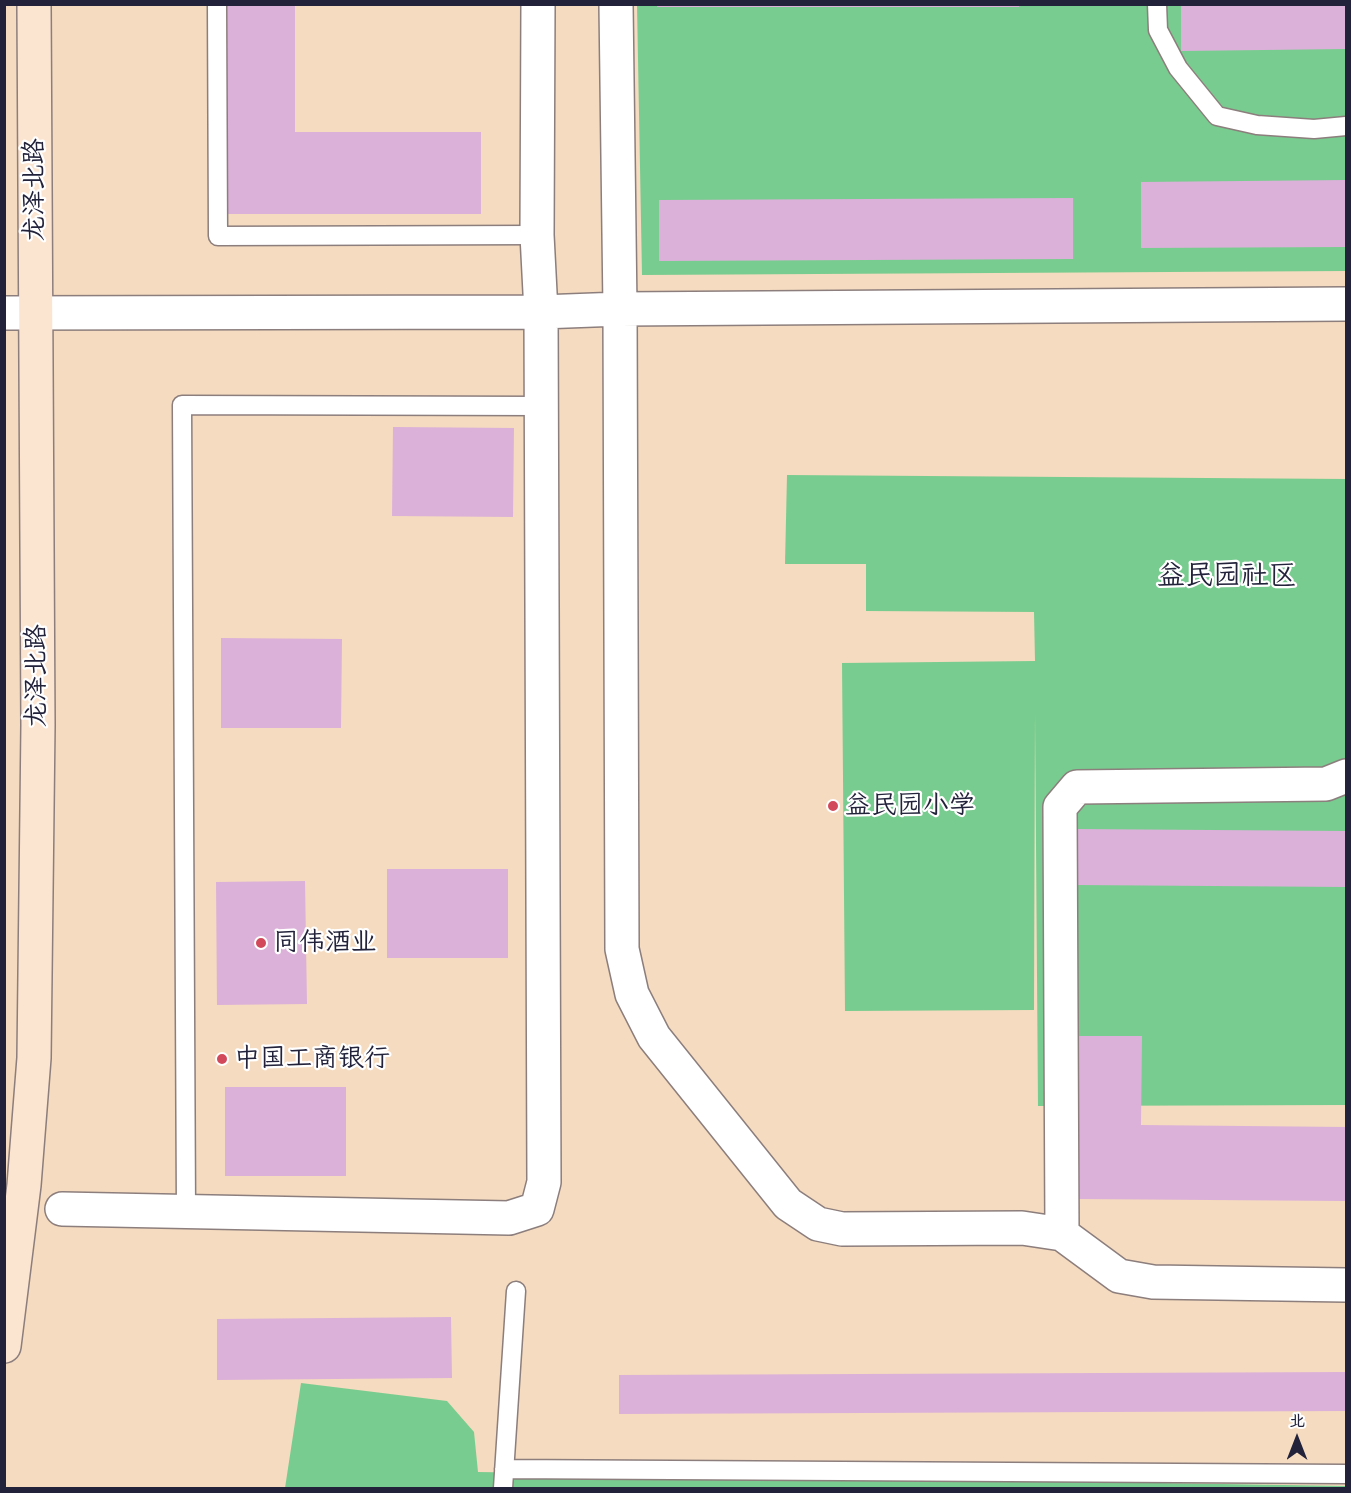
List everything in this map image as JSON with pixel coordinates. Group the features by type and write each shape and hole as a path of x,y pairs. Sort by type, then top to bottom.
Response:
{"main road":[{"name":"龙泽北路","path":"4,1346 24,1185 34,1058 38,725 20,313 34,4"}],"street":[{"path":"62,1209 509,1218 537,1209 544,1182 541,312 537,236 538,4"},
{"path":"616,4 620,309 622,949 632,994 654,1037 788,1204 818,1224 842,1229 1022,1228 1062,1234 1119,1276 1153,1282 1347,1284"},
{"path":"20,313 541,312 620,309 1347,304"},
{"path":"1062,1234 1060,807 1077,787 1326,784 1347,776"}],"lane":[{"path":"217,4 218,236 537,236"},
{"path":"1157,4 1158,30 1178,68 1217,116 1257,125 1314,129 1347,126"},
{"path":"186,1211 182,405 541,406"},
{"path":"503,1488 516,1291"},
{"path":"504,1469 876,1480 1246,1481 1347,1474"}],"green space":[{"path":"637,5 1346,5 1346,271 642,275"},
{"path":"787,475 1346,479 1346,1105 1038,1106 1035,714 1034,1010 845,1011 842,663 1035,661 1034,612 866,611 866,564 785,564"},
{"path":"301,1383 447,1401 474,1432 478,1472 1346,1486 1346,1488 285,1488"}],"building":[{"path":"217,4 295,4 295,132 481,132 481,214 217,214"},
{"path":"657,4 1019,4 1019,7 657,7"},
{"path":"1181,4 1346,4 1346,49 1181,51"},
{"path":"1346,180 1346,247 1141,248 1141,182"},
{"path":"1073,198 1073,259 659,261 659,200"},
{"path":"393,427 514,428 513,517 392,516"},
{"path":"221,638 342,639 341,728 221,728"},
{"path":"1077,829 1346,831 1346,887 1077,885"},
{"path":"387,869 508,869 508,958 387,958"},
{"name":"同伟酒业","path":"305,881 307,1004 217,1005 216,882"},
{"path":"1077,1036 1142,1036 1141,1125 1346,1127 1346,1201 1075,1199"},
{"path":"225,1087 346,1087 346,1176 225,1176"},
{"path":"451,1317 452,1378 217,1380 217,1319"},
{"path":"1346,1372 1346,1411 619,1414 619,1375"}],"place":[{"name":"益民园小学","path":"833,806"},
{"name":"同伟酒业","path":"261,943"},
{"name":"中国工商银行","path":"222,1059"}],"district":[{"name":"益民园社区","path":"1227,577"}]}
